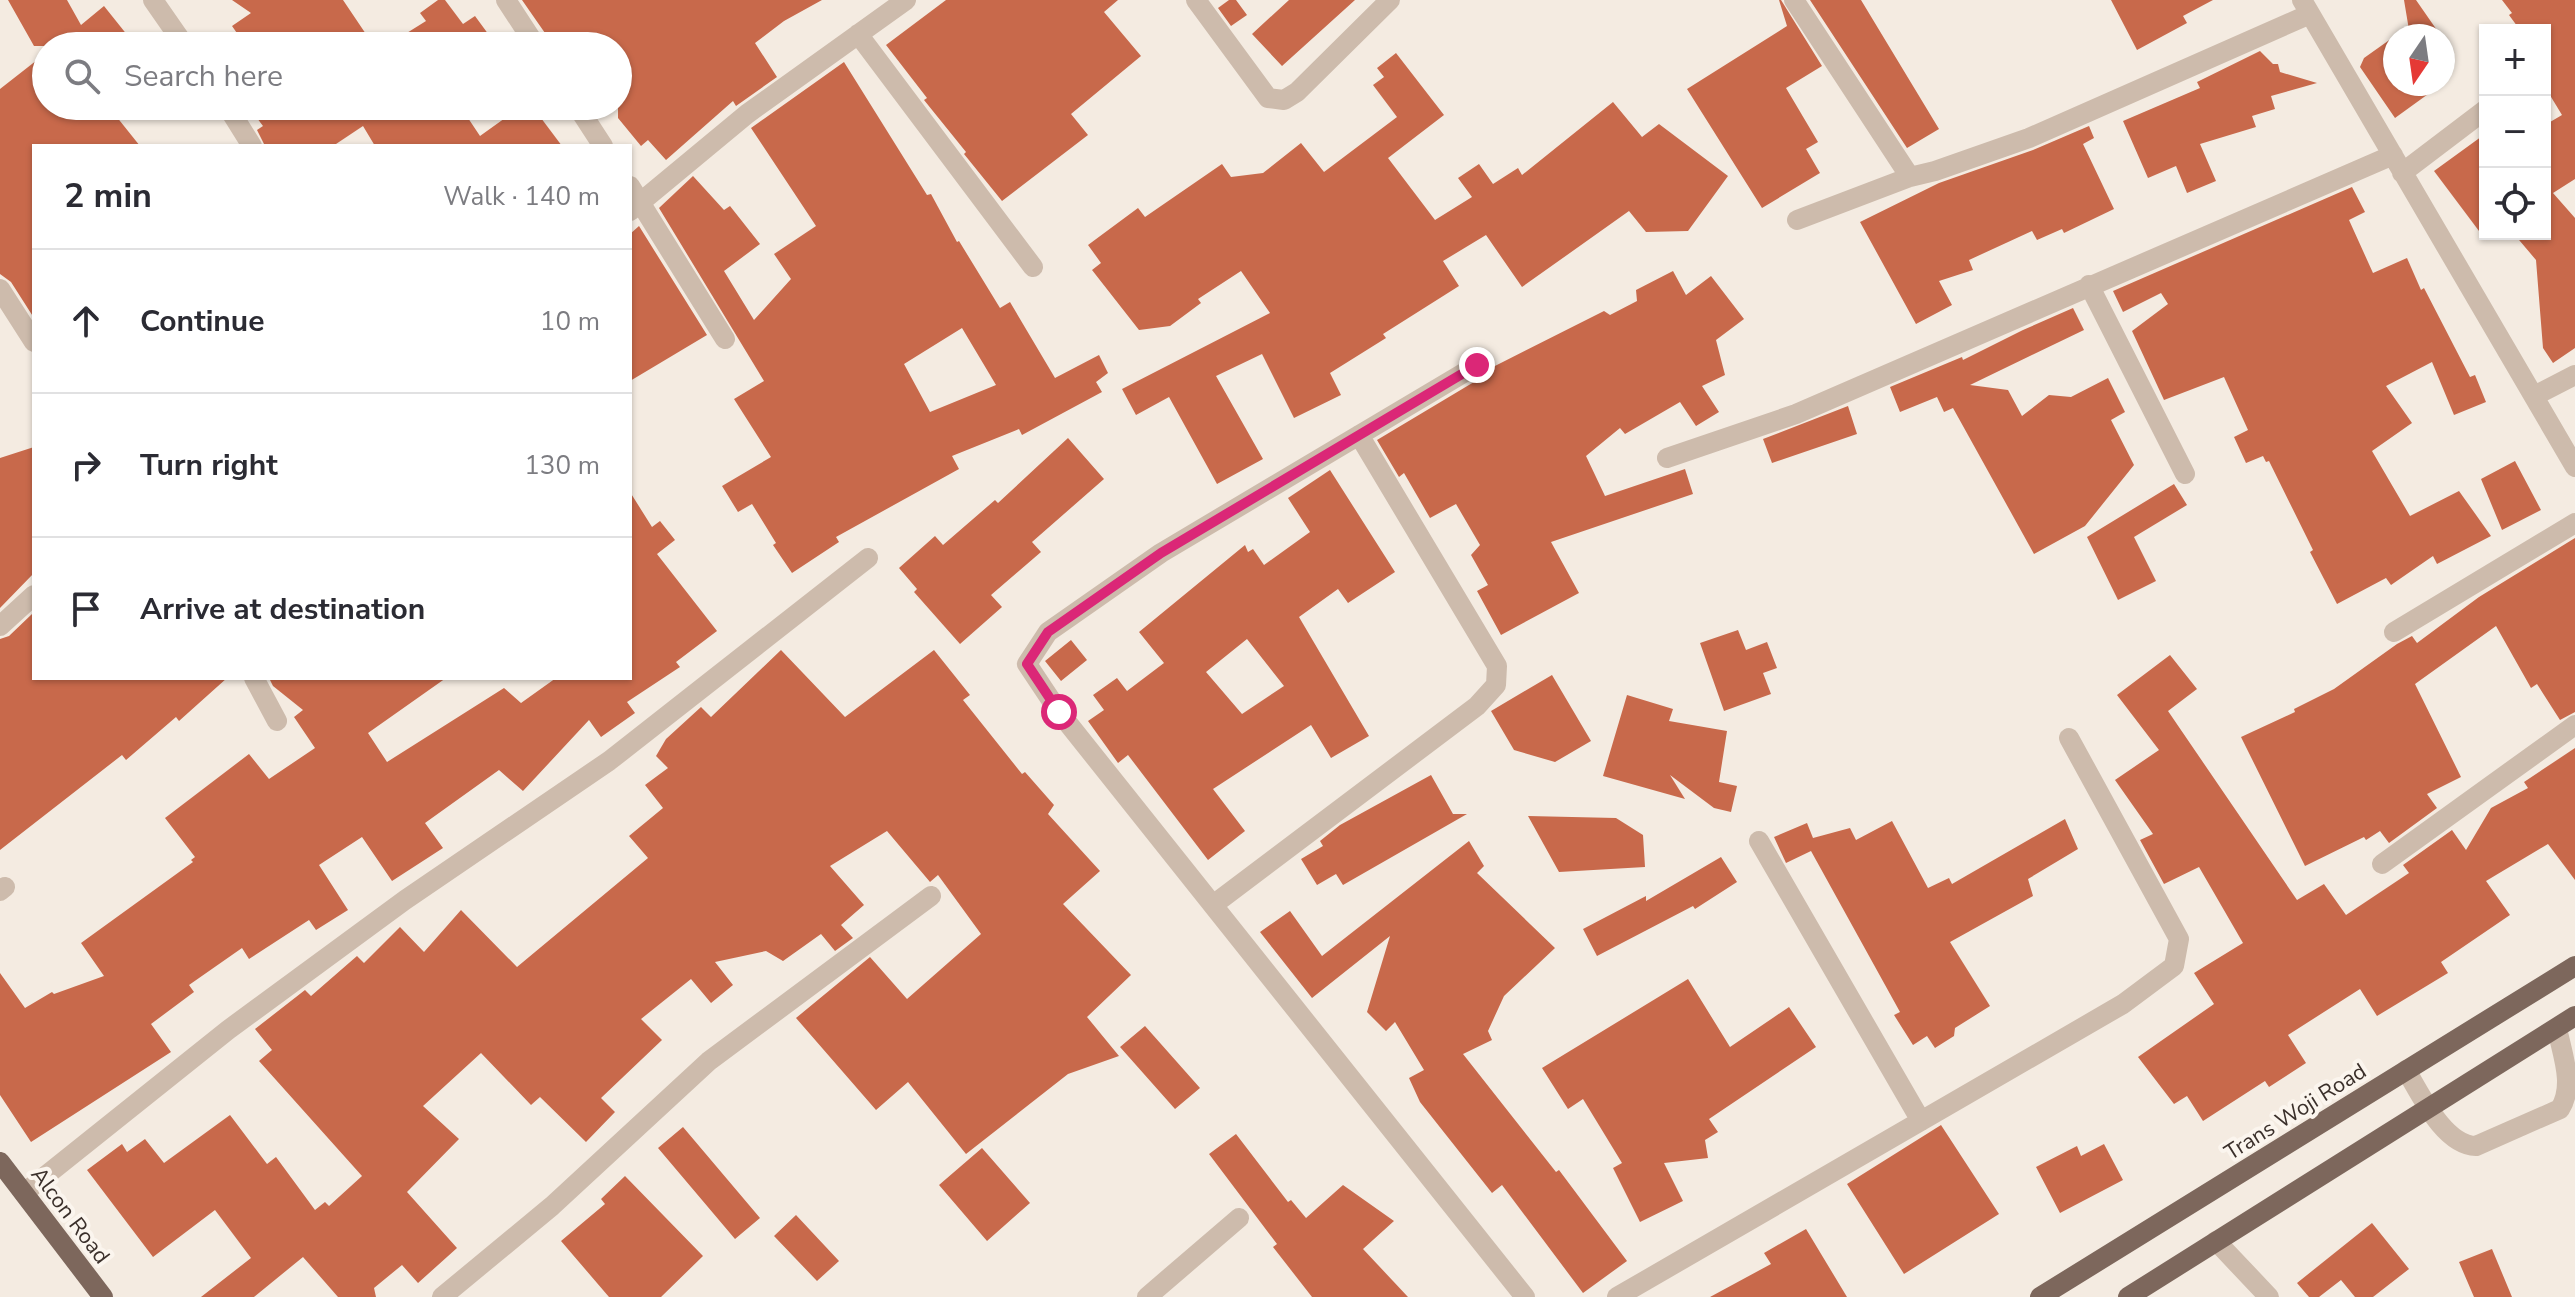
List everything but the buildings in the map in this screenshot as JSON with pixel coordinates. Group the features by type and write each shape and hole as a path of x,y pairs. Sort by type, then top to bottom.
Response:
{"main road":[{"name":"Trans Woji Road","path":"2040,1297 2575,966"},
{"path":"2128,1297 2575,1016"},
{"name":"Alcon Road","path":"0,1162 103,1297"}],"street":[{"path":"153,0 175,32"},
{"path":"506,0 527,32"},
{"path":"725,339 634,200 906,0"},
{"path":"1196,0 1268,98 1284,100 1304,86 1390,0"},
{"path":"1794,0 1910,177"},
{"path":"1797,220 1910,177 2029,138 2306,7 2575,467"},
{"path":"858,34 1033,267"},
{"path":"1667,458 1796,414 2089,285 2398,164 2479,114"},
{"path":"236,120 251,144"},
{"path":"586,120 602,144"},
{"path":"2089,285 2185,474"},
{"path":"0,289 32,339"},
{"path":"1477,365 1161,553 1048,632 1027,664 1059,712 1525,1297"},
{"path":"2534,396 2575,375"},
{"path":"1213,905 1477,706 1496,685 1497,666 1359,435"},
{"path":"2394,632 2575,523"},
{"path":"24,1193 228,1030 405,900 609,761 868,558"},
{"path":"0,626 32,597"},
{"path":"255,680 277,721"},
{"path":"2382,864 2575,725"},
{"path":"1617,1297 2123,1004 2174,966 2179,939 2069,738"},
{"path":"1759,841 1921,1121"},
{"path":"442,1297 552,1206 709,1061 931,896"},
{"path":"2406,1070 2429,1108 2455,1141 2465,1146 2476,1146 2560,1109 2567,1098 2569,1084 2557,1028"},
{"path":"1147,1297 1239,1218"},
{"path":"2216,1241 2269,1297"}],"route":[{"path":"1059,712 1027,664 1048,632 1161,553 1477,365"}]}
